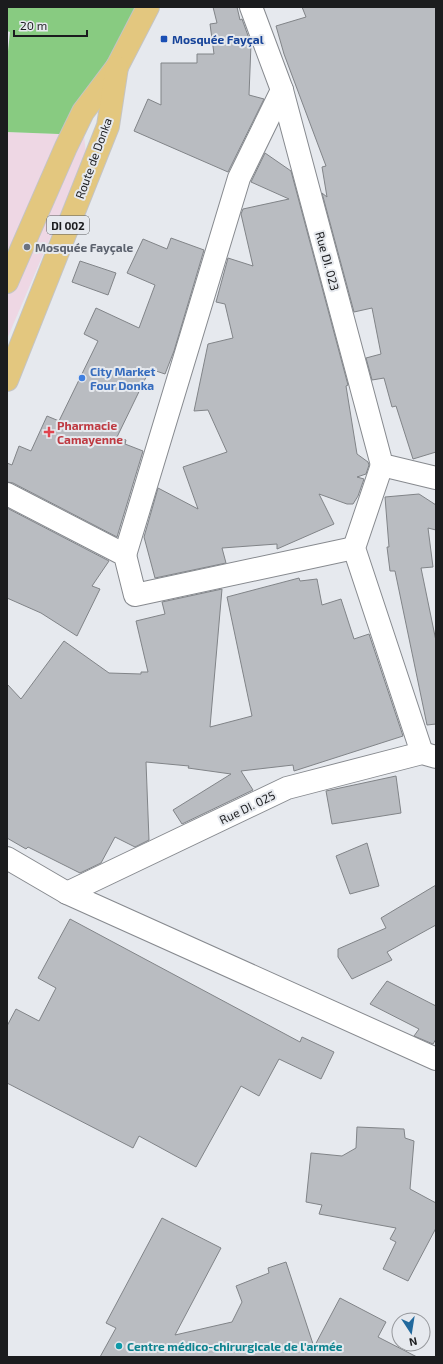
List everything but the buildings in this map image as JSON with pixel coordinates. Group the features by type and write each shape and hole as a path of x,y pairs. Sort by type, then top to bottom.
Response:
{"main road":[{"name":"Route de Donka","path":"7,282 83,112 117,67 148,7"},
{"name":"Route de Donka","path":"7,380 108,126 117,67"}],"street":[{"name":"Rue DI. 023","path":"251,7 282,90 382,465"},
{"path":"282,90 239,178 125,555 135,594 354,548"},
{"path":"429,755 354,548 382,465 436,478"},
{"path":"7,494 125,555"},
{"name":"Rue DI. 025","path":"67,893 287,788 429,755"},
{"path":"7,858 67,893 436,1059"}],"shaded area":[{"name":"Mosquée Fayçale","path":"7,132 84,135 86,154 7,339"}],"green space":[{"path":"7,7 141,7 84,135 7,132 7,61 10,32 7,31"}],"place":[{"name":"Mosquée Fayçal","path":"164,39"},
{"name":"Mosquée Fayçale","path":"27,247"},
{"name":"City Market Four Donka","path":"82,378"},
{"name":"Pharmacie Camayenne","path":"49,432"},
{"name":"Centre médico-chirurgicale de l'armée","path":"119,1346"}]}
